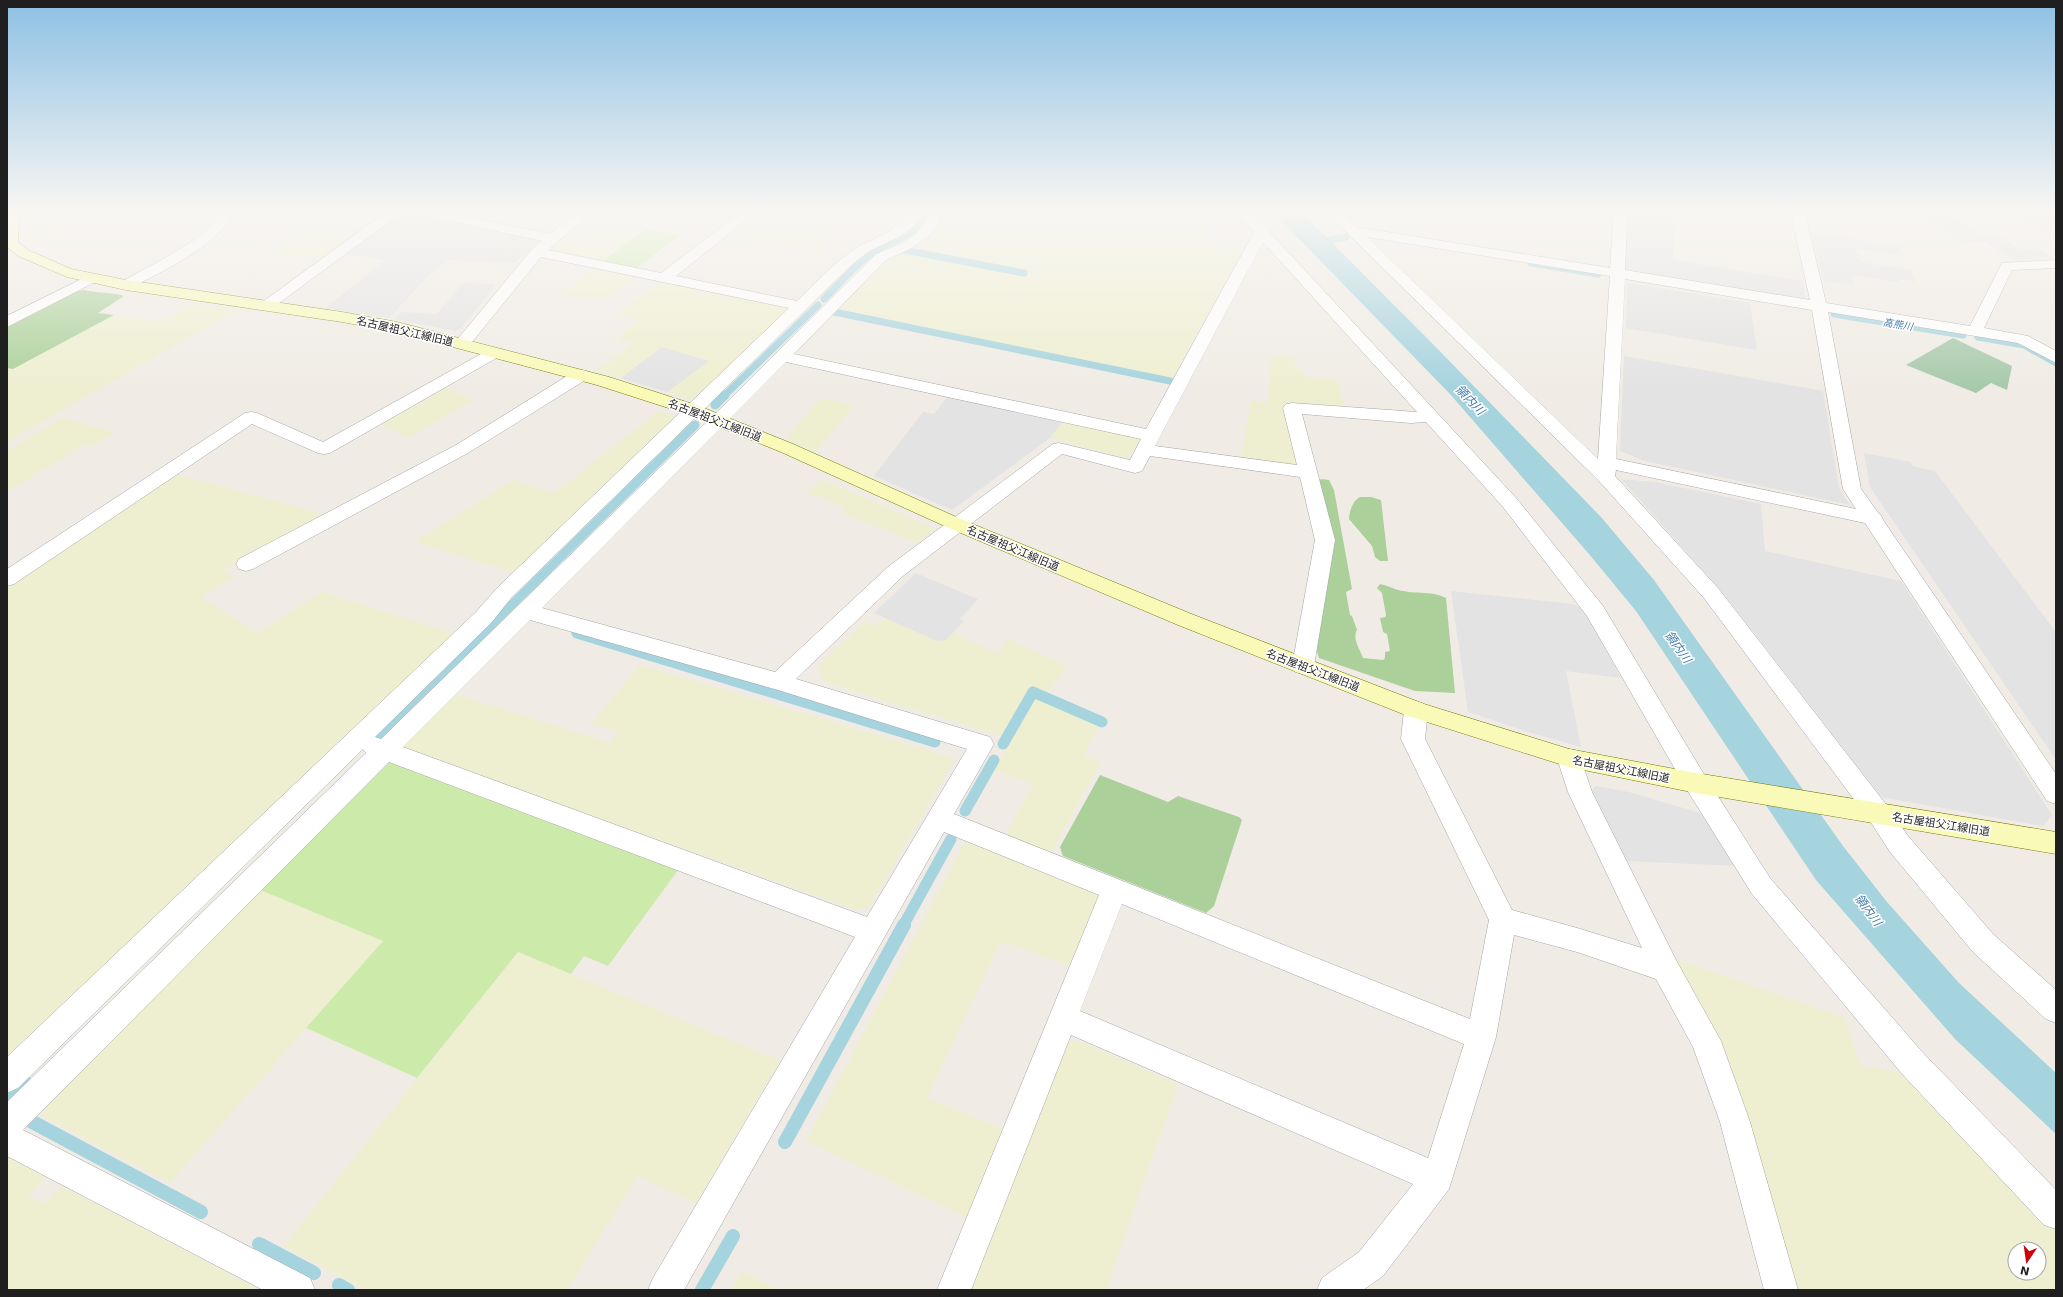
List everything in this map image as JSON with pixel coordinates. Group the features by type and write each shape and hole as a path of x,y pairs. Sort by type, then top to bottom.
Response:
{"street":[{"name":"名古屋祖父江線旧道","path":"58,270 67,273 126,286 342,317 397,327 581,376 693,410 787,448 956,524 1186,620 1416,710 1569,758 1708,785 2056,843"},
{"path":"126,286 152,270"},
{"path":"266,306 316,270"},
{"path":"462,344 524,270"},
{"path":"623,270 800,306"},
{"path":"664,278 675,270"},
{"path":"7,1078 484,617 504,593 800,306 840,270"},
{"path":"7,1124 719,420 868,270"},
{"path":"779,682 896,571 956,524 1059,448 1135,467 1241,270"},
{"path":"1297,270 1510,503 1595,611 1708,785 1761,886 1914,1065 2056,1213"},
{"path":"1393,270 1606,470 1711,593 1899,844 1983,943 2056,1009"},
{"path":"1601,270 2022,339 2056,358"},
{"path":"1811,270 1819,305 1852,489 1874,519 2056,794"},
{"path":"1975,331 2005,270"},
{"path":"1606,470 1617,272"},
{"path":"7,322 92,278"},
{"path":"7,579 251,417 324,449 494,353"},
{"path":"782,356 1148,443 1308,472"},
{"path":"246,564 462,449 581,376"},
{"path":"1303,666 1325,540 1292,408 1411,418 1431,416"},
{"path":"1606,470 1874,519"},
{"path":"526,611 779,682 982,744 665,1290"},
{"path":"1334,1290 1371,1264 1438,1178 1481,1036 1503,920 1413,739 1416,710"},
{"path":"357,740 872,932"},
{"path":"1569,758 1580,792 1666,969 1706,1042 1735,1122 1781,1290"},
{"path":"938,819 1481,1036"},
{"path":"954,1290 1116,889"},
{"path":"1503,920 1577,940 1666,969"},
{"path":"1064,1018 1438,1178"},
{"path":"7,1139 298,1290"}],"green space":[{"path":"591,270 606,270 636,276 606,300 560,295"},
{"path":"874,270 995,270 1024,275 1025,272 1012,270 1232,270 1171,380 834,309"},
{"path":"660,281 703,289 698,294 706,296 711,291 789,308 791,311 695,402 667,392 708,360 662,347 621,378 596,371 634,343 618,339 638,318 618,315"},
{"path":"84,290 124,296 98,313 114,315 13,369 7,368 7,325 72,292"},
{"path":"191,304 233,310 233,312 7,442 7,368 13,369 114,315 164,322"},
{"path":"1953,338 2012,366 2007,390 1991,383 1976,393 1906,365"},
{"path":"1271,356 1294,357 1295,367 1303,371 1304,376 1337,380 1346,409 1286,404 1303,467 1241,458 1251,401 1268,403"},
{"path":"447,388 473,400 408,438 381,425"},
{"path":"822,398 855,406 815,452 785,439"},
{"path":"659,411 675,416 675,420 515,573 415,542 513,480 554,493"},
{"path":"62,418 115,432 91,447 84,445 7,492 7,451"},
{"path":"1063,421 1133,435 1140,441 1132,455 1123,457 1050,438"},
{"path":"176,474 326,515 222,571 236,576 201,597 258,633 322,592 459,635 7,1069 7,588"},
{"path":"1321,479 1329,480 1334,490 1352,589 1346,592 1350,615 1352,616 1357,630 1355,637 1363,658 1383,660 1385,658 1385,652 1390,651 1387,634 1383,632 1380,618 1385,617 1386,615 1382,593 1377,588 1380,584 1401,591 1428,593 1446,598 1455,693 1415,691 1319,658 1315,644 1318,482"},
{"path":"823,480 935,529 918,543 841,513 845,508 807,492"},
{"path":"1360,497 1371,497 1381,500 1388,561 1380,561 1375,557 1372,546 1349,519 1352,506"},
{"path":"885,618 934,640 945,641 953,633 997,653 1008,639 1067,666 1048,693 1030,687 1001,736 824,682 818,665 866,621 877,626"},
{"path":"640,665 948,756 953,762 870,906 857,910 395,746 449,692 610,743 619,732 591,724"},
{"path":"1036,697 1100,724 1083,755 1101,762 1050,854 1005,836 1033,784 994,771"},
{"path":"387,760 681,866 608,966 584,956 571,974 518,952 417,1078 306,1028 383,941 258,889"},
{"path":"1100,775 1168,802 1178,796 1239,817 1242,820 1214,906 1206,913 1063,856 1060,847"},
{"path":"967,838 1103,896 1074,967 1001,941 927,1098 1008,1131 972,1220 806,1141"},
{"path":"258,889 383,941 170,1183 34,1112"},
{"path":"518,952 780,1061 696,1203 638,1176 567,1290 365,1290 284,1246"},
{"path":"1675,959 1845,1018 1861,1066 1908,1073 2056,1228 2056,1290 1794,1290"},
{"path":"1079,1041 1178,1084 1106,1290 967,1290 1068,1042"},
{"path":"7,1157 46,1177 28,1196 44,1204 62,1186 260,1290 7,1290"},
{"path":"742,1271 779,1290 731,1290"}],"shaded area":[{"path":"374,270 436,270 389,318 325,308"},
{"path":"1629,270 1732,270 1803,281 1805,299"},
{"path":"1821,270 1908,270 1911,270 1915,282 1899,279 1899,282 1852,275 1854,285 1823,280"},
{"path":"463,283 496,284 461,329 455,331 395,319 401,312 437,314"},
{"path":"1627,283 1750,303 1757,350 1626,328"},
{"path":"662,347 709,361 667,392 621,378"},
{"path":"1624,356 1823,391 1839,488 1850,505 1645,461 1620,451"},
{"path":"948,396 1063,421 1050,438 952,510 874,476 923,412 934,414"},
{"path":"1864,453 1911,462 1912,466 1935,471 2056,632 2056,760 1870,487"},
{"path":"1621,479 1655,482 1761,504 1765,551 1901,581 2052,815 2043,826 1881,797 1723,593"},
{"path":"916,573 978,599 960,619 964,621 945,641 934,640 874,613"},
{"path":"1451,591 1572,604 1584,609 1621,678 1566,671 1581,747 1528,732 1468,712"},
{"path":"1596,786 1629,792 1700,813 1738,866 1624,861 1587,796"}],"water":[{"name":"領内川","path":"1329,270 1359,270 1601,517 1654,580 1843,846 1887,902 1959,983 2056,1073 2056,1134 1955,1039 1816,880 1636,611 1589,554 1450,394"}],"waterway":[{"path":"824,299 853,270"},
{"path":"1006,270 1024,273"},
{"name":"高熊川","path":"1571,270 1598,274"},
{"path":"724,396 818,305"},
{"path":"834,312 1170,381"},
{"name":"高熊川","path":"1834,314 1963,335"},
{"name":"高熊川","path":"1978,337 2024,345 2056,363"},
{"path":"715,405 724,396"},
{"path":"485,631 695,425"},
{"path":"375,738 486,630"},
{"path":"577,633 935,742"},
{"path":"1003,744 1033,692 1102,722"},
{"path":"965,811 994,760"},
{"path":"903,926 951,839"},
{"path":"785,1142 904,925"},
{"path":"7,1097 24,1080"},
{"path":"23,1117 201,1212"},
{"path":"702,1290 733,1236"},
{"path":"259,1244 314,1273"},
{"path":"339,1285 348,1290"}]}
